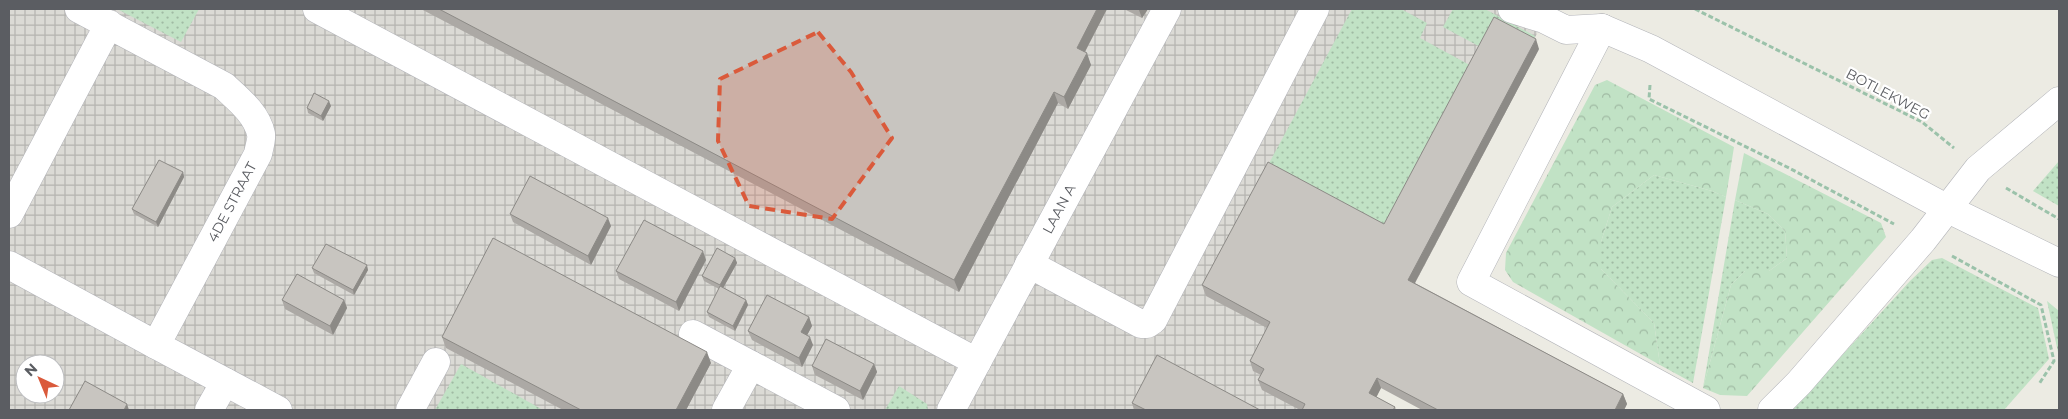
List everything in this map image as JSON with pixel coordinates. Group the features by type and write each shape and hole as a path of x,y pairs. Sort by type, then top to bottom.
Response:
{"street":[{"name":"4DE STRAAT","path":"79,9 224,86 243,103 261,135 258,154 156,345"},
{"path":"317,9 977,362"},
{"name":"LAAN A","path":"951,410 1167,9"},
{"path":"1030,264 1140,324 1147,324 1153,320 1315,9"},
{"path":"1512,9 1544,19 1566,30 1596,19 1948,210 2059,263"},
{"path":"1596,19 1471,282 1706,410"},
{"path":"9,214 108,24"},
{"path":"1772,410 1799,383 1923,240 1978,169 2059,101"},
{"path":"9,265 278,410"},
{"path":"693,334 836,410"},
{"path":"410,410 436,362"},
{"path":"726,410 751,365"},
{"path":"209,410 224,382"}],"path":[{"name":"BOTLEKWEG","path":"1695,9 1922,122 1978,169 2029,203 2059,219"},
{"path":"1651,49 1649,99 1791,169 2042,305 2054,361 2039,384"}],"highlighted area":[{"path":"818,32 851,72 892,138 832,219 749,206 718,141 720,79"}],"shaded area":[{"path":"9,9 1550,9 1531,45 1539,49 1348,410 9,410"}],"green space":[{"path":"117,9 199,9 181,42"},
{"path":"1352,9 1401,9 1427,23 1420,38 1477,69 1388,234 1266,169"},
{"path":"1453,9 1485,9 1535,36 1531,45 1486,50 1443,27"},
{"path":"1607,80 1734,147 1726,197 1712,191 1654,175 1612,207 1601,242 1601,269 1654,323 1660,365 1513,282 1505,270 1506,253 1595,85"},
{"path":"1744,153 1881,223 1886,237 1747,396 1720,395 1703,388 1731,285 1745,271 1769,271 1787,258 1785,231 1768,214 1735,200"},
{"path":"2059,161 2059,206 2033,191"},
{"path":"1654,175 1712,191 1726,197 1693,383 1660,365 1654,323 1601,269 1601,242 1612,207"},
{"path":"1735,200 1768,214 1785,231 1787,258 1769,271 1745,271 1731,285 1703,388"},
{"path":"1942,258 2038,308 2049,359 2004,410 1792,410 1910,281 1932,260"},
{"path":"2047,301 2059,311 2059,357"},
{"path":"461,364 543,410 435,410"},
{"path":"899,386 927,404 928,410 885,410"}],"building":[{"path":"439,9 1097,9 1077,48 1087,53 1064,97 1054,92 954,280"},
{"path":"1494,17 1536,39 1408,280 1623,394 1615,410 1438,410 1377,378 1369,393 1395,407 1393,410 1302,410 1305,404 1258,380 1264,369 1250,361 1270,322 1202,285 1268,162 1384,224"},
{"path":"314,93 329,101 321,116 307,108"},
{"path":"159,160 183,172 156,222 132,209"},
{"path":"530,176 608,218 588,256 510,214"},
{"path":"644,220 703,251 676,302 616,271"},
{"path":"493,238 707,352 676,410 581,410 442,337"},
{"path":"326,244 367,265 353,290 312,268"},
{"path":"717,248 735,258 720,285 702,276"},
{"path":"297,274 344,300 330,326 282,300"},
{"path":"720,286 746,300 733,326 707,312"},
{"path":"767,295 809,317 801,332 810,337 799,358 748,331"},
{"path":"826,339 874,364 860,391 812,366"},
{"path":"1157,355 1260,410 1146,410 1132,403"},
{"path":"85,381 127,404 124,410 69,410"}]}
